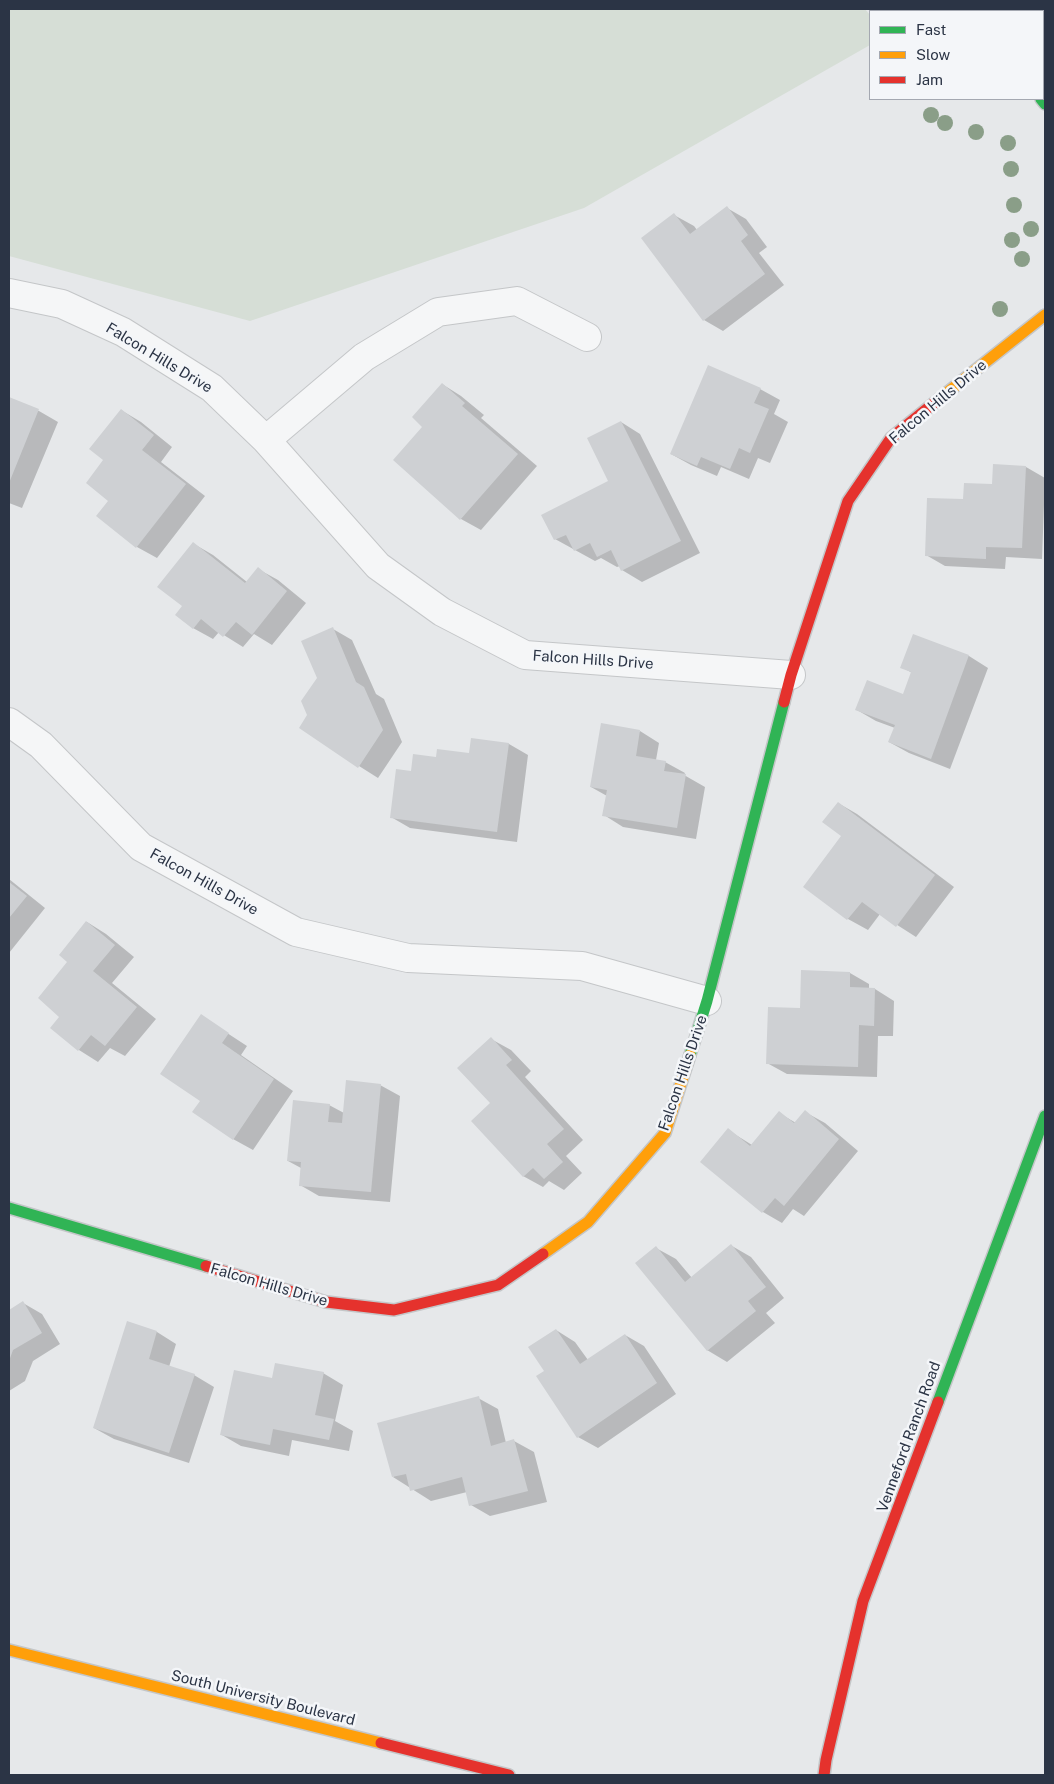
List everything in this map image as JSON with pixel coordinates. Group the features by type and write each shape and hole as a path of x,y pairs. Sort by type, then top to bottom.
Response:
{"street":[{"name":"Falcon Hills Drive","path":"9,293 62,304 124,332 212,388 266,440 378,566 442,612 525,654 790,675"},
{"path":"266,440 364,357 438,312 517,301 587,337"},
{"name":"Falcon Hills Drive","path":"9,1208 326,1302 394,1310 498,1284 588,1222 664,1133 707,1000 790,675 848,500 891,438 1045,314"},
{"name":"Falcon Hills Drive","path":"9,722 41,745 141,846 296,932 408,958 582,966 707,1000"},
{"name":"Venneford Ranch Road","path":"824,1775 863,1601 1045,1116"},
{"name":"South University Boulevard","path":"9,1650 510,1775"}],"shaded area":[{"path":"9,9 865,9 869,14 869,46 584,208 250,321 9,256"}],"building":[{"path":"727,206 748,235 741,241 765,274 703,321 641,238 674,213 690,234"},
{"path":"708,365 761,388 754,403 769,409 750,453 739,448 730,469 701,457 697,466 670,454"},
{"path":"442,383 465,403 462,406 518,454 460,520 393,460 422,427 412,417"},
{"path":"9,397 39,409 9,483"},
{"path":"121,409 154,435 142,450 186,484 136,548 96,516 108,501 86,483 103,460 89,449"},
{"path":"621,421 681,541 621,571 611,550 597,557 590,543 574,551 566,535 554,540 541,515 608,481 587,438"},
{"path":"993,464 1026,466 1022,548 986,547 986,559 925,556 927,498 963,499 964,483 992,484"},
{"path":"193,542 245,583 258,567 287,591 252,635 236,622 223,637 201,619 193,629 175,615 182,606 157,587"},
{"path":"333,627 356,682 364,687 383,730 358,768 299,728 307,715 301,701 317,678 301,641"},
{"path":"913,634 969,655 931,759 888,742 895,725 855,710 867,680 903,694 911,672 900,668"},
{"path":"601,723 640,730 636,756 666,761 664,771 686,774 677,828 602,816 607,790 590,787"},
{"path":"471,738 509,743 497,832 390,818 396,769 411,771 413,754 436,757 437,749 469,753"},
{"path":"838,802 935,875 896,927 862,902 847,920 803,887 841,836 822,822"},
{"path":"9,882 27,896 9,918"},
{"path":"86,921 115,945 93,971 137,1007 105,1046 91,1035 78,1051 50,1028 59,1017 38,998 67,962 59,955"},
{"path":"801,970 850,972 850,987 875,988 874,1026 859,1025 858,1067 766,1064 768,1007 800,1008"},
{"path":"201,1014 229,1033 222,1043 274,1079 233,1140 192,1112 200,1101 160,1074"},
{"path":"491,1037 512,1060 506,1065 564,1129 547,1144 563,1162 544,1179 533,1168 523,1177 471,1121 490,1103 457,1068"},
{"path":"346,1080 381,1084 371,1192 299,1186 301,1162 287,1161 293,1100 330,1104 328,1122 342,1123"},
{"path":"805,1110 839,1139 784,1206 775,1198 762,1213 700,1162 728,1128 750,1146 779,1111 794,1123"},
{"path":"731,1244 766,1287 748,1301 756,1311 707,1351 635,1263 656,1246 685,1282"},
{"path":"23,1301 42,1333 13,1350 9,1361 9,1310"},
{"path":"127,1321 157,1331 149,1359 195,1374 169,1453 93,1428"},
{"path":"556,1329 580,1364 625,1334 657,1383 577,1438 536,1376 544,1371 528,1347"},
{"path":"275,1363 324,1372 315,1415 334,1419 329,1440 273,1429 270,1445 220,1435 234,1370 272,1378"},
{"path":"479,1396 491,1446 514,1439 528,1491 469,1506 462,1477 410,1491 406,1474 392,1477 377,1423"}],"traffic: fast":[{"path":"1042,100 1045,104"},
{"path":"690,1055 707,1001 784,702"},
{"path":"938,1402 1045,1116"},
{"path":"9,1208 206,1266"}],"traffic: slow":[{"path":"939,399 1045,315"},
{"path":"543,1254 588,1222 665,1133 690,1055"},
{"path":"9,1650 381,1743"}],"traffic: jam":[{"path":"784,702 791,675 848,501 891,438 939,399"},
{"path":"206,1266 326,1302 394,1310 498,1285 543,1254"},
{"path":"824,1775 863,1601 938,1402"},
{"path":"381,1743 509,1775"}]}
